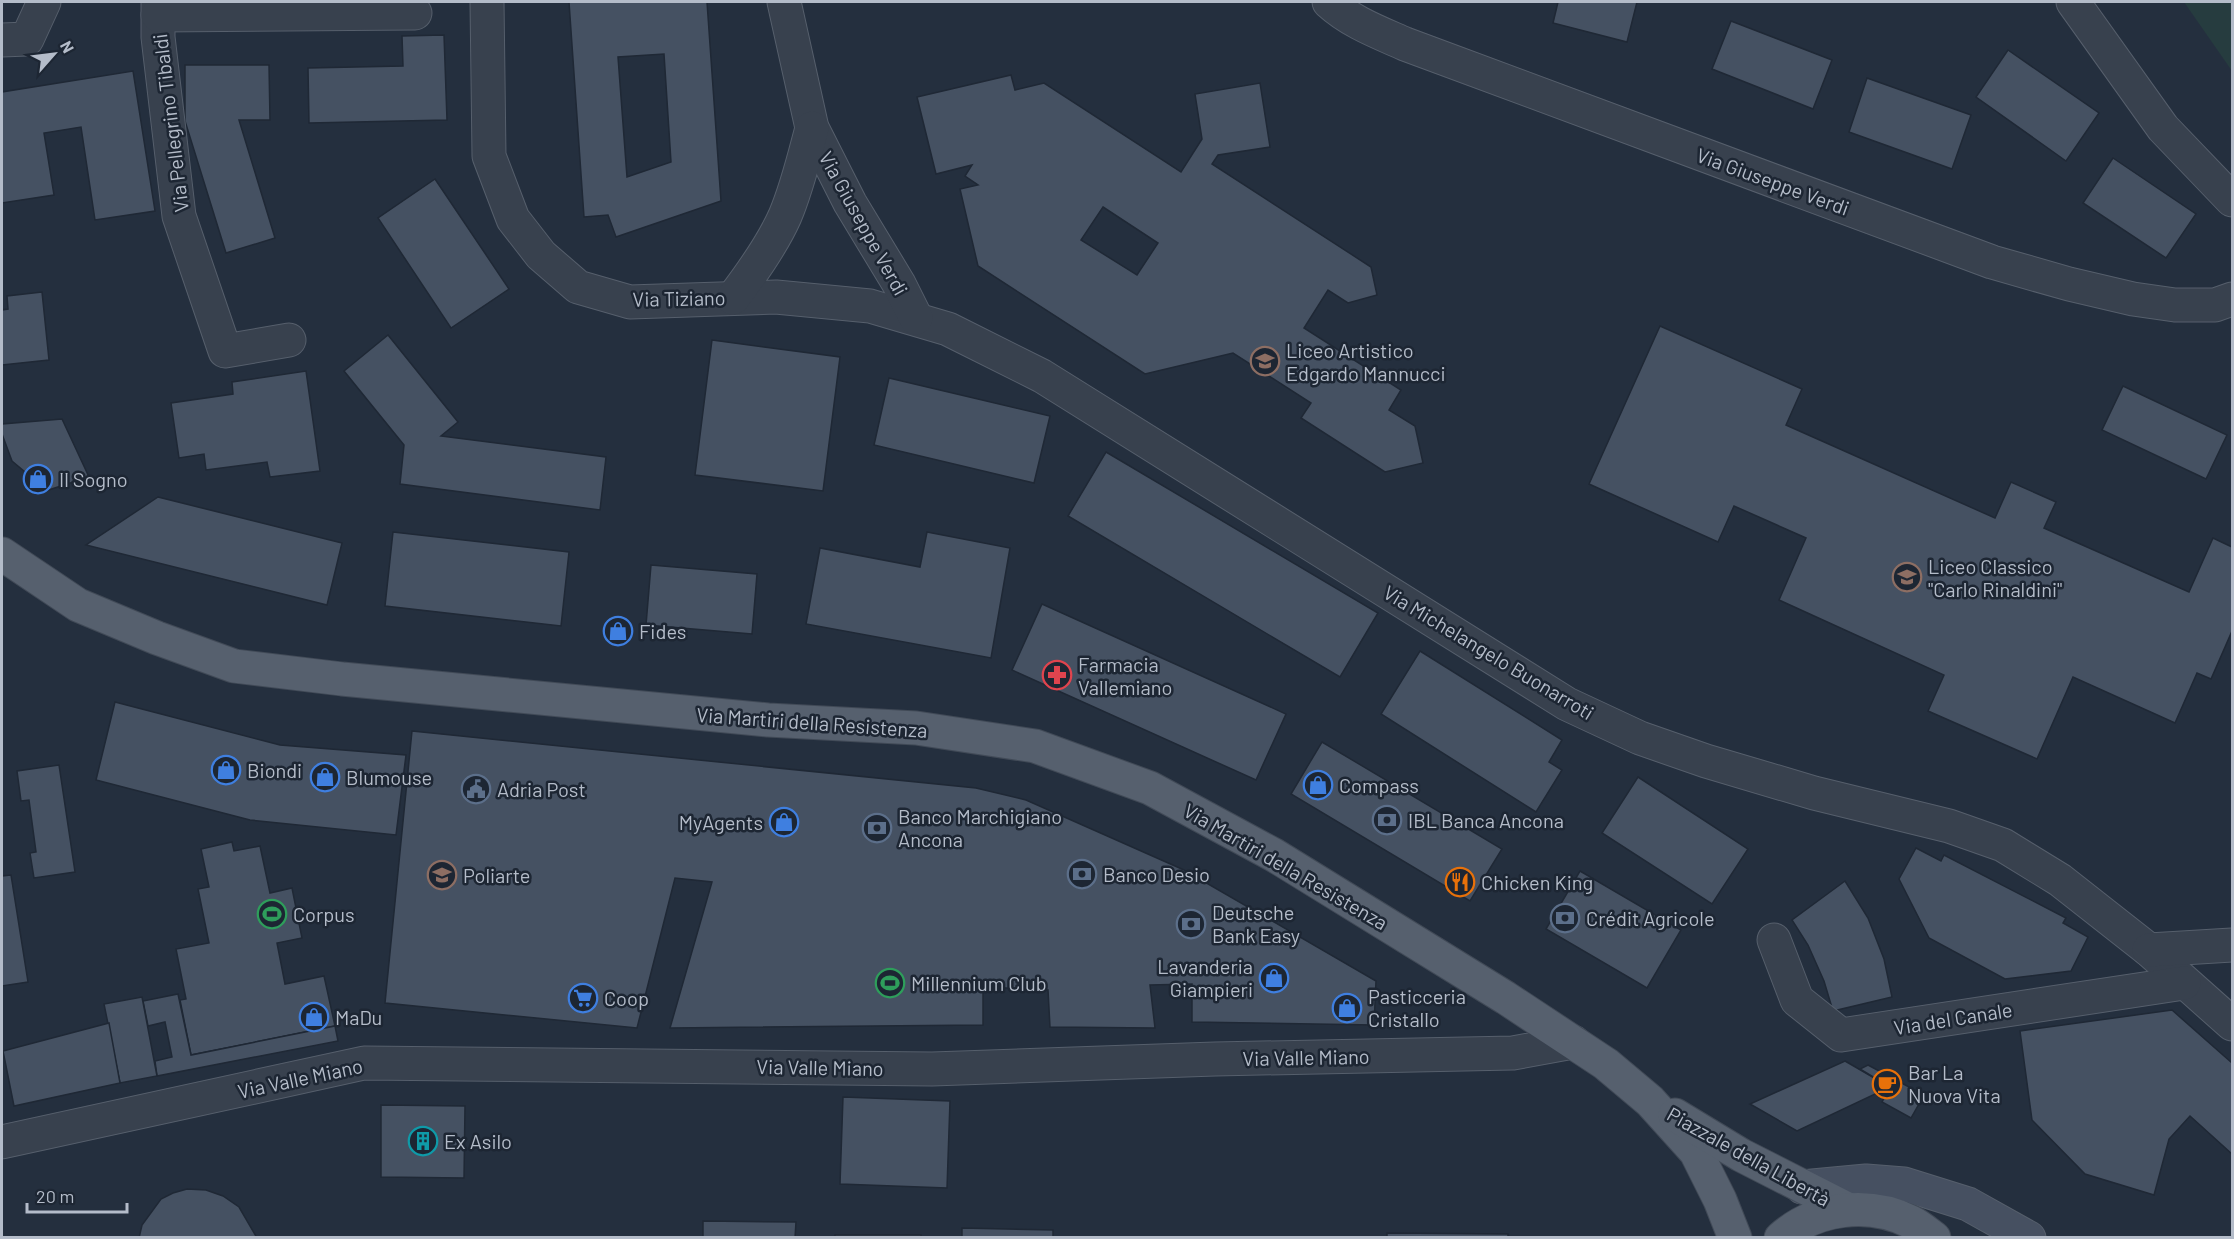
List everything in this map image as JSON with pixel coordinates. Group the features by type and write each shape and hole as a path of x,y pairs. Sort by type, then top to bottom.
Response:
{"main road":[{"name":"Via Martiri della Resistenza","path":"2,554 78,605 157,638 234,666 342,679 733,717 916,728 1035,746 1150,788 1274,855 1573,1042"},
{"name":"Piazzale della Libertà","path":"1573,1042 1606,1064 1650,1101 1696,1152 1720,1200 1735,1238"},
{"name":"Piazzale della Libertà","path":"1650,1101 1741,1155 1847,1209"},
{"path":"1802,1187 1866,1181 1904,1184 1968,1204 2029,1238"},
{"name":"Piazzale della Libertà","path":"1781,1238 1790,1229 1817,1216 1847,1209 1887,1213 1912,1222 1934,1238"}],"street":[{"path":"2,40 27,39 44,2"},
{"name":"Via Tiziano","path":"487,2 489,156 513,219 541,255 579,287 630,302 776,297 870,306 916,318"},
{"name":"Via Giuseppe Verdi","path":"784,2 812,128 850,203 899,284 916,318"},
{"name":"Via Giuseppe Verdi","path":"1329,2 1339,11 1367,27 1405,44 1992,262 2133,299 2175,304 2215,305 2232,299"},
{"path":"2073,2 2163,128 2232,200"},
{"path":"158,8 343,7 415,13"},
{"name":"Via Pellegrino Tibaldi","path":"158,8 159,37 179,216 225,351 289,340"},
{"name":"Via Giuseppe Verdi","path":"733,298 752,272 785,216 800,175 812,128"},
{"name":"Via Michelangelo Buonarroti","path":"916,318 948,328 1042,376 1567,704 1640,738 1706,760 1814,793 1949,826 2003,845 2060,880 2149,950 2232,1024"},
{"name":"Via del Canale","path":"1774,940 1797,1000 1841,1035 2184,983"},
{"path":"2149,950 2232,945"},
{"name":"Via Valle Miano","path":"2,1142 363,1063 932,1069 1215,1059 1513,1053 1573,1042"}],"green space":[{"path":"2184,2 2232,2 2232,71"}],"building":[{"path":"569,2 707,2 721,201 616,237 608,215 584,217","holes":["664,54 671,162 627,177 618,57"]},
{"path":"1558,2 1637,2 1627,42 1553,23"},
{"path":"1731,21 1832,60 1813,109 1712,69"},
{"path":"444,35 447,120 309,123 308,68 403,66 402,36"},
{"path":"2008,50 2099,113 2066,161 1976,97"},
{"path":"185,65 269,65 270,120 239,120 275,238 226,253 185,121"},
{"path":"133,71 155,211 95,220 81,127 44,133 54,195 2,203 2,92"},
{"path":"1011,75 1015,90 1044,83 1181,172 1202,139 1195,94 1260,83 1270,147 1218,155 1212,164 1371,267 1377,295 1348,303 1328,290 1304,328 1401,390 1389,410 1415,426 1423,463 1385,472 1301,418 1311,403 1233,353 1145,374 978,266 960,189 978,185 965,176 972,165 936,174 917,97","holes":["1103,207 1158,243 1137,275 1081,240"]},
{"path":"1867,78 1971,115 1952,169 1849,132"},
{"path":"2113,158 2196,214 2166,258 2083,203"},
{"path":"435,179 509,289 451,328 378,218"},
{"path":"42,292 49,360 2,365 2,310 8,309 7,296"},
{"path":"1660,326 1802,389 1786,425 1995,518 2011,482 2056,502 2044,528 2189,592 2213,538 2232,547 2232,631 2211,679 2197,673 2175,723 2073,677 2037,759 1928,711 1944,675 1779,600 1806,538 1734,506 1718,542 1589,484"},
{"path":"388,335 458,422 441,436 606,457 600,510 400,484 404,445 344,371"},
{"path":"712,340 840,357 823,491 695,475"},
{"path":"306,371 320,471 270,477 267,462 206,470 204,454 179,458 171,403 233,394 232,382"},
{"path":"889,378 1050,416 1034,483 874,445"},
{"path":"2123,386 2227,435 2206,479 2102,430"},
{"path":"62,419 89,477 36,494 25,472 12,461 2,434 2,424"},
{"path":"1106,452 1378,613 1340,677 1068,516"},
{"path":"158,497 342,543 327,605 86,545"},
{"path":"393,532 569,552 561,626 385,606"},
{"path":"927,532 1010,548 991,658 806,624 820,548 920,567"},
{"path":"651,565 757,574 752,634 646,625"},
{"path":"1042,604 1286,714 1256,780 1012,670"},
{"path":"1420,651 1562,740 1549,762 1562,770 1536,812 1381,714"},
{"path":"115,702 280,745 406,755 396,835 250,820 96,780"},
{"path":"412,731 976,788 1026,800 1184,870 1376,981 1374,1025 1192,1022 1192,984 1150,985 1155,1028 1050,1027 1048,990 983,987 983,1025 670,1028 712,882 675,878 637,1028 385,1003"},
{"path":"1322,742 1502,849 1470,901 1291,794"},
{"path":"59,765 75,872 34,878 30,853 36,852 29,800 21,801 17,771"},
{"path":"1638,777 1748,849 1712,904 1602,833"},
{"path":"232,842 234,851 260,846 270,893 292,888 302,938 277,943 285,984 324,976 335,1026 191,1055 180,1000 186,999 176,949 209,943 198,889 209,887 201,849"},
{"path":"1916,848 1941,861 1944,855 2066,918 2063,923 2088,937 2071,971 2005,979 1929,938 1899,879"},
{"path":"1580,871 1681,930 1647,988 1546,929"},
{"path":"11,875 28,982 2,986 2,876"},
{"path":"1845,881 1868,918 1884,959 1892,997 1833,1011 1824,981 1808,945 1792,920"},
{"path":"178,994 191,1055 335,1026 338,1041 157,1076 155,1061 172,1057 165,1022 148,1026 143,1001"},
{"path":"142,997 157,1076 120,1083 104,1004"},
{"path":"2172,1010 2232,1063 2232,1154 2190,1116 2169,1139 2154,1195 2085,1174 2032,1120 2020,1031"},
{"path":"109,1023 120,1083 14,1106 3,1051"},
{"path":"1845,1061 1890,1087 1797,1131 1750,1104"},
{"path":"1868,1065 1924,1095 1911,1118 1882,1102 1890,1087 1860,1069"},
{"path":"843,1097 950,1101 947,1188 840,1184"},
{"name":"Ex Asilo","path":"381,1105 465,1106 464,1178 381,1177"},
{"path":"187,1189 206,1190 223,1196 239,1207 257,1238 139,1238 142,1225 161,1199"},
{"path":"703,1221 796,1222 795,1238 703,1238"},
{"path":"962,1228 1053,1230 1053,1238 962,1238"},
{"path":"1387,1233 1508,1234 1508,1238 1387,1238"},
{"path":"835,1235 921,1235 921,1238 835,1238"}],"place":[{"name":"Liceo Artistico Edgardo Mannucci","path":"1265,361"},
{"name":"Il Sogno","path":"38,479"},
{"name":"Liceo Classico \"Carlo Rinaldini\"","path":"1907,577"},
{"name":"Fides","path":"618,631"},
{"name":"Farmacia Vallemiano","path":"1057,675"},
{"name":"Biondi","path":"226,770"},
{"name":"Blumouse","path":"325,777"},
{"name":"Compass","path":"1318,785"},
{"name":"Adria Post","path":"476,789"},
{"name":"IBL Banca Ancona","path":"1387,820"},
{"name":"MyAgents","path":"784,822"},
{"name":"Banco Marchigiano Ancona","path":"877,828"},
{"name":"Banco Desio","path":"1082,874"},
{"name":"Poliarte","path":"442,875"},
{"name":"Chicken King","path":"1460,882"},
{"name":"Corpus","path":"272,914"},
{"name":"Crédit Agricole","path":"1565,918"},
{"name":"Deutsche Bank Easy","path":"1191,924"},
{"name":"Lavanderia Giampieri","path":"1274,978"},
{"name":"Millennium Club","path":"890,983"},
{"name":"Coop","path":"583,998"},
{"name":"Pasticceria Cristallo","path":"1347,1008"},
{"name":"MaDu","path":"314,1017"},
{"name":"Bar La Nuova Vita","path":"1887,1084"},
{"name":"Ex Asilo","path":"423,1141"}]}
